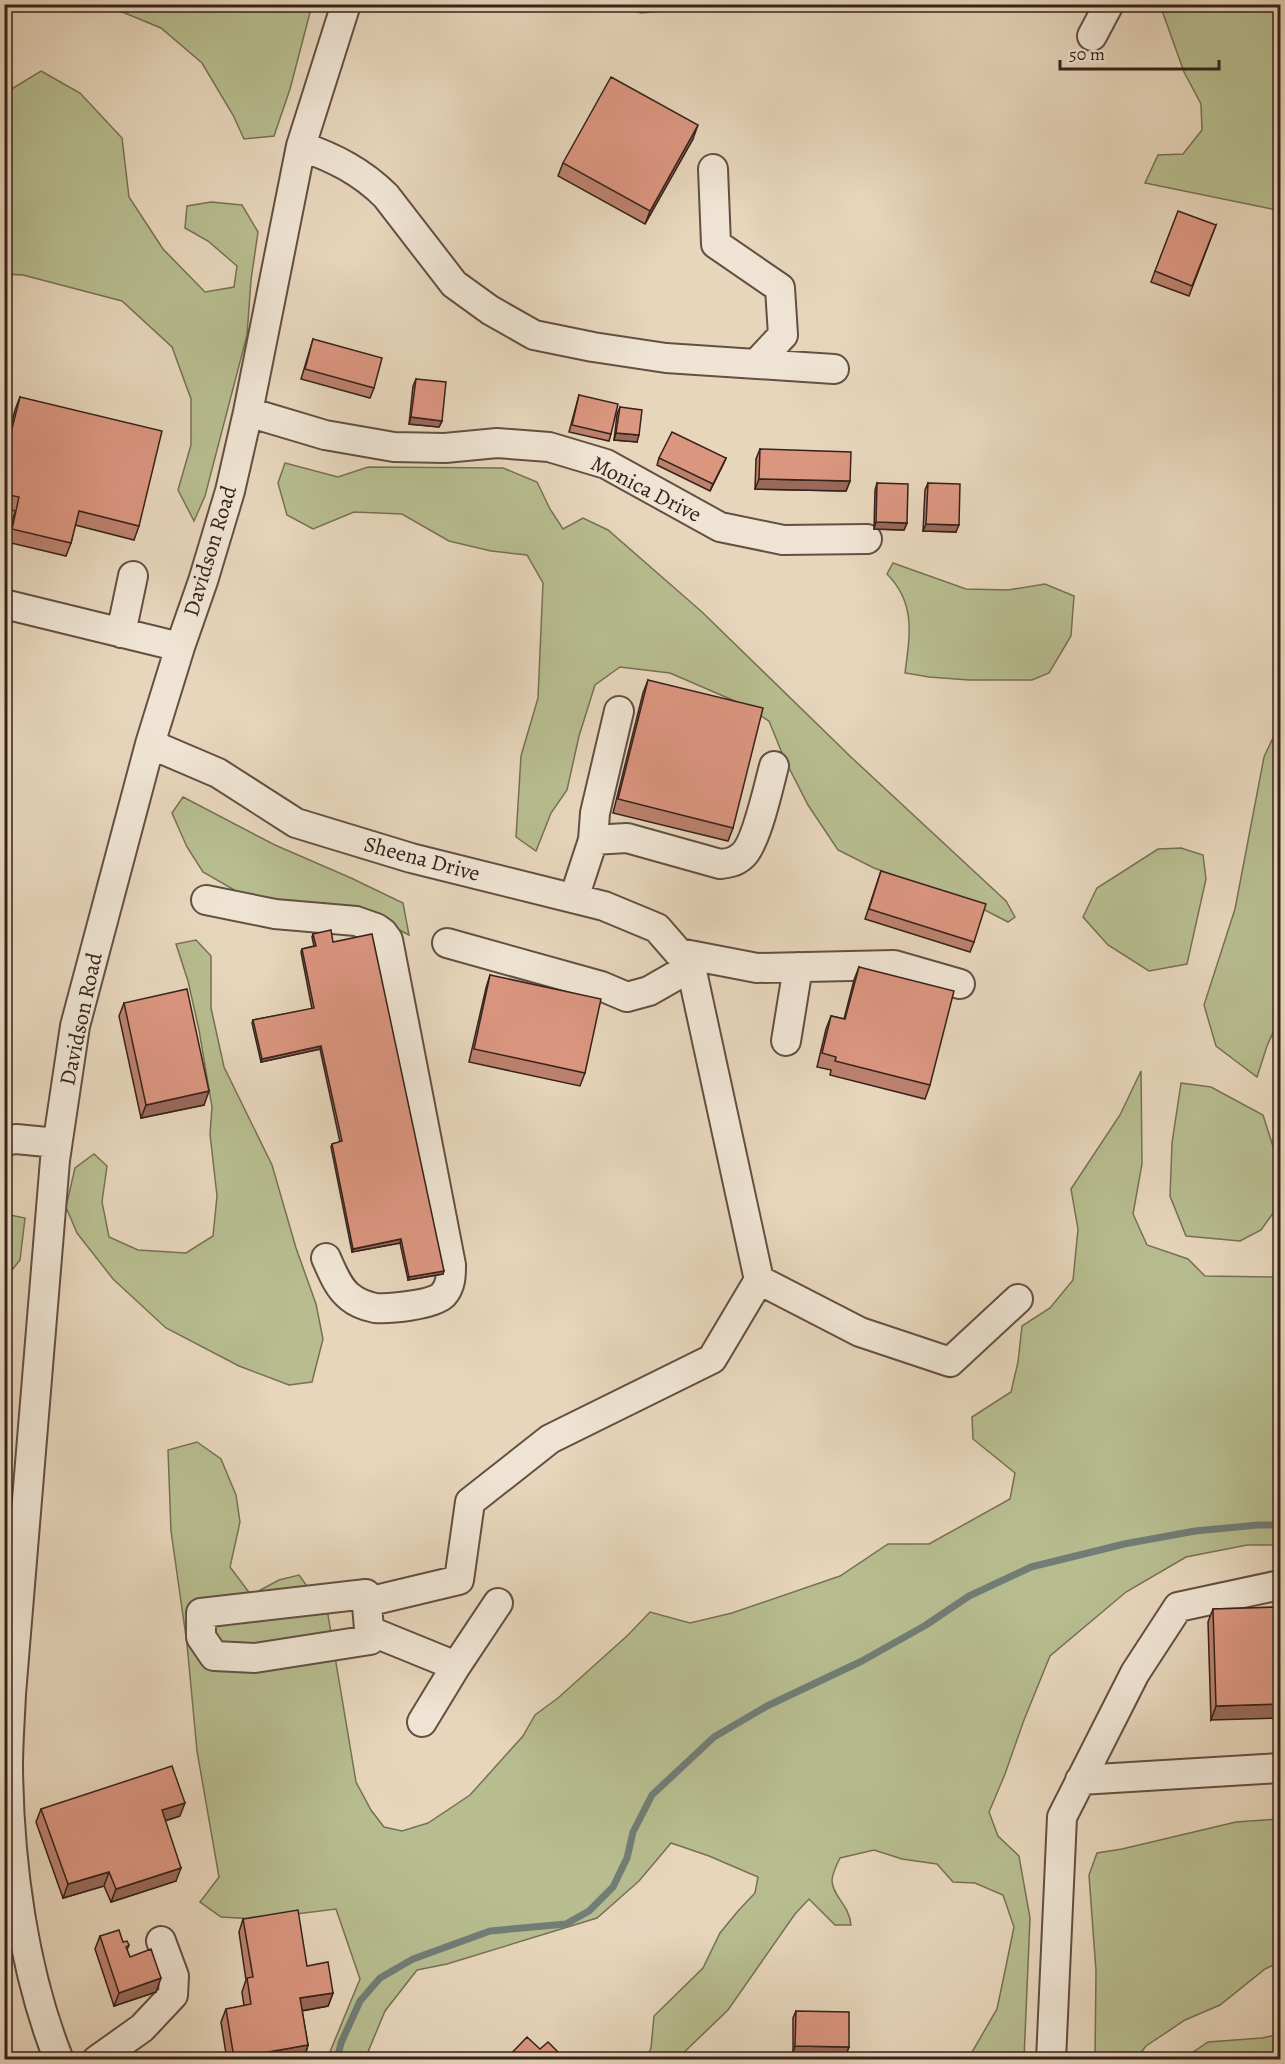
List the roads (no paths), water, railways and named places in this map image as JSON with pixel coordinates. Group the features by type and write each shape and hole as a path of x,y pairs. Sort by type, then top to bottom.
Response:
{"street":[{"name":"Davidson Road","path":"59,2060 17,1967 8,1766 13,1670 57,1143 75,1026 150,744 230,491 301,146 346,4"},
{"path":"1092,36 1109,4"},
{"path":"301,146 338,160 375,185 454,284 490,310 534,334 593,347 666,358 834,369"},
{"path":"713,169 716,244 780,288 783,335 756,364"},
{"name":"Monica Drive","path":"248,412 325,435 394,447 445,448 497,443 549,447 606,464 720,527 783,540 867,539"},
{"path":"121,633 133,576"},
{"path":"4,604 180,647"},
{"path":"574,898 593,840 595,813 619,711"},
{"name":"Sheena Drive","path":"150,744 218,773 296,823 411,858 604,906 657,928 685,960"},
{"path":"593,840 627,838 720,864 733,863 745,855 762,813 774,766"},
{"path":"206,900 275,914 356,921 376,928 388,940 452,1278 441,1296 428,1302 376,1308 362,1305 349,1297 340,1286 326,1258"},
{"path":"447,943 601,986 627,998 649,992 685,960 757,968 894,965 960,984"},
{"path":"367,1602 459,1580 470,1502 550,1439 712,1359 759,1280 685,960"},
{"path":"786,1041 798,967"},
{"path":"4,1141 16,1139 57,1143"},
{"path":"759,1280 860,1332 950,1362 1018,1299"},
{"path":"1051,2060 1062,1817 1135,1673 1178,1607 1281,1585"},
{"path":"366,1594 370,1630 370,1640 255,1658 214,1656 201,1637 201,1613 366,1594"},
{"path":"423,1722 456,1666 498,1603"},
{"path":"370,1630 456,1666"},
{"path":"1080,1780 1281,1768"},
{"path":"97,2060 142,2028 173,1995 174,1976 161,1941"}],"waterway":[{"path":"337,2060 341,2043 360,2001 380,1978 413,1959 490,1931 566,1924 589,1911 613,1887 627,1858 633,1832 652,1795 714,1737 767,1706 862,1661 926,1625 969,1596 1031,1567 1124,1544 1195,1531 1280,1525"}]}
